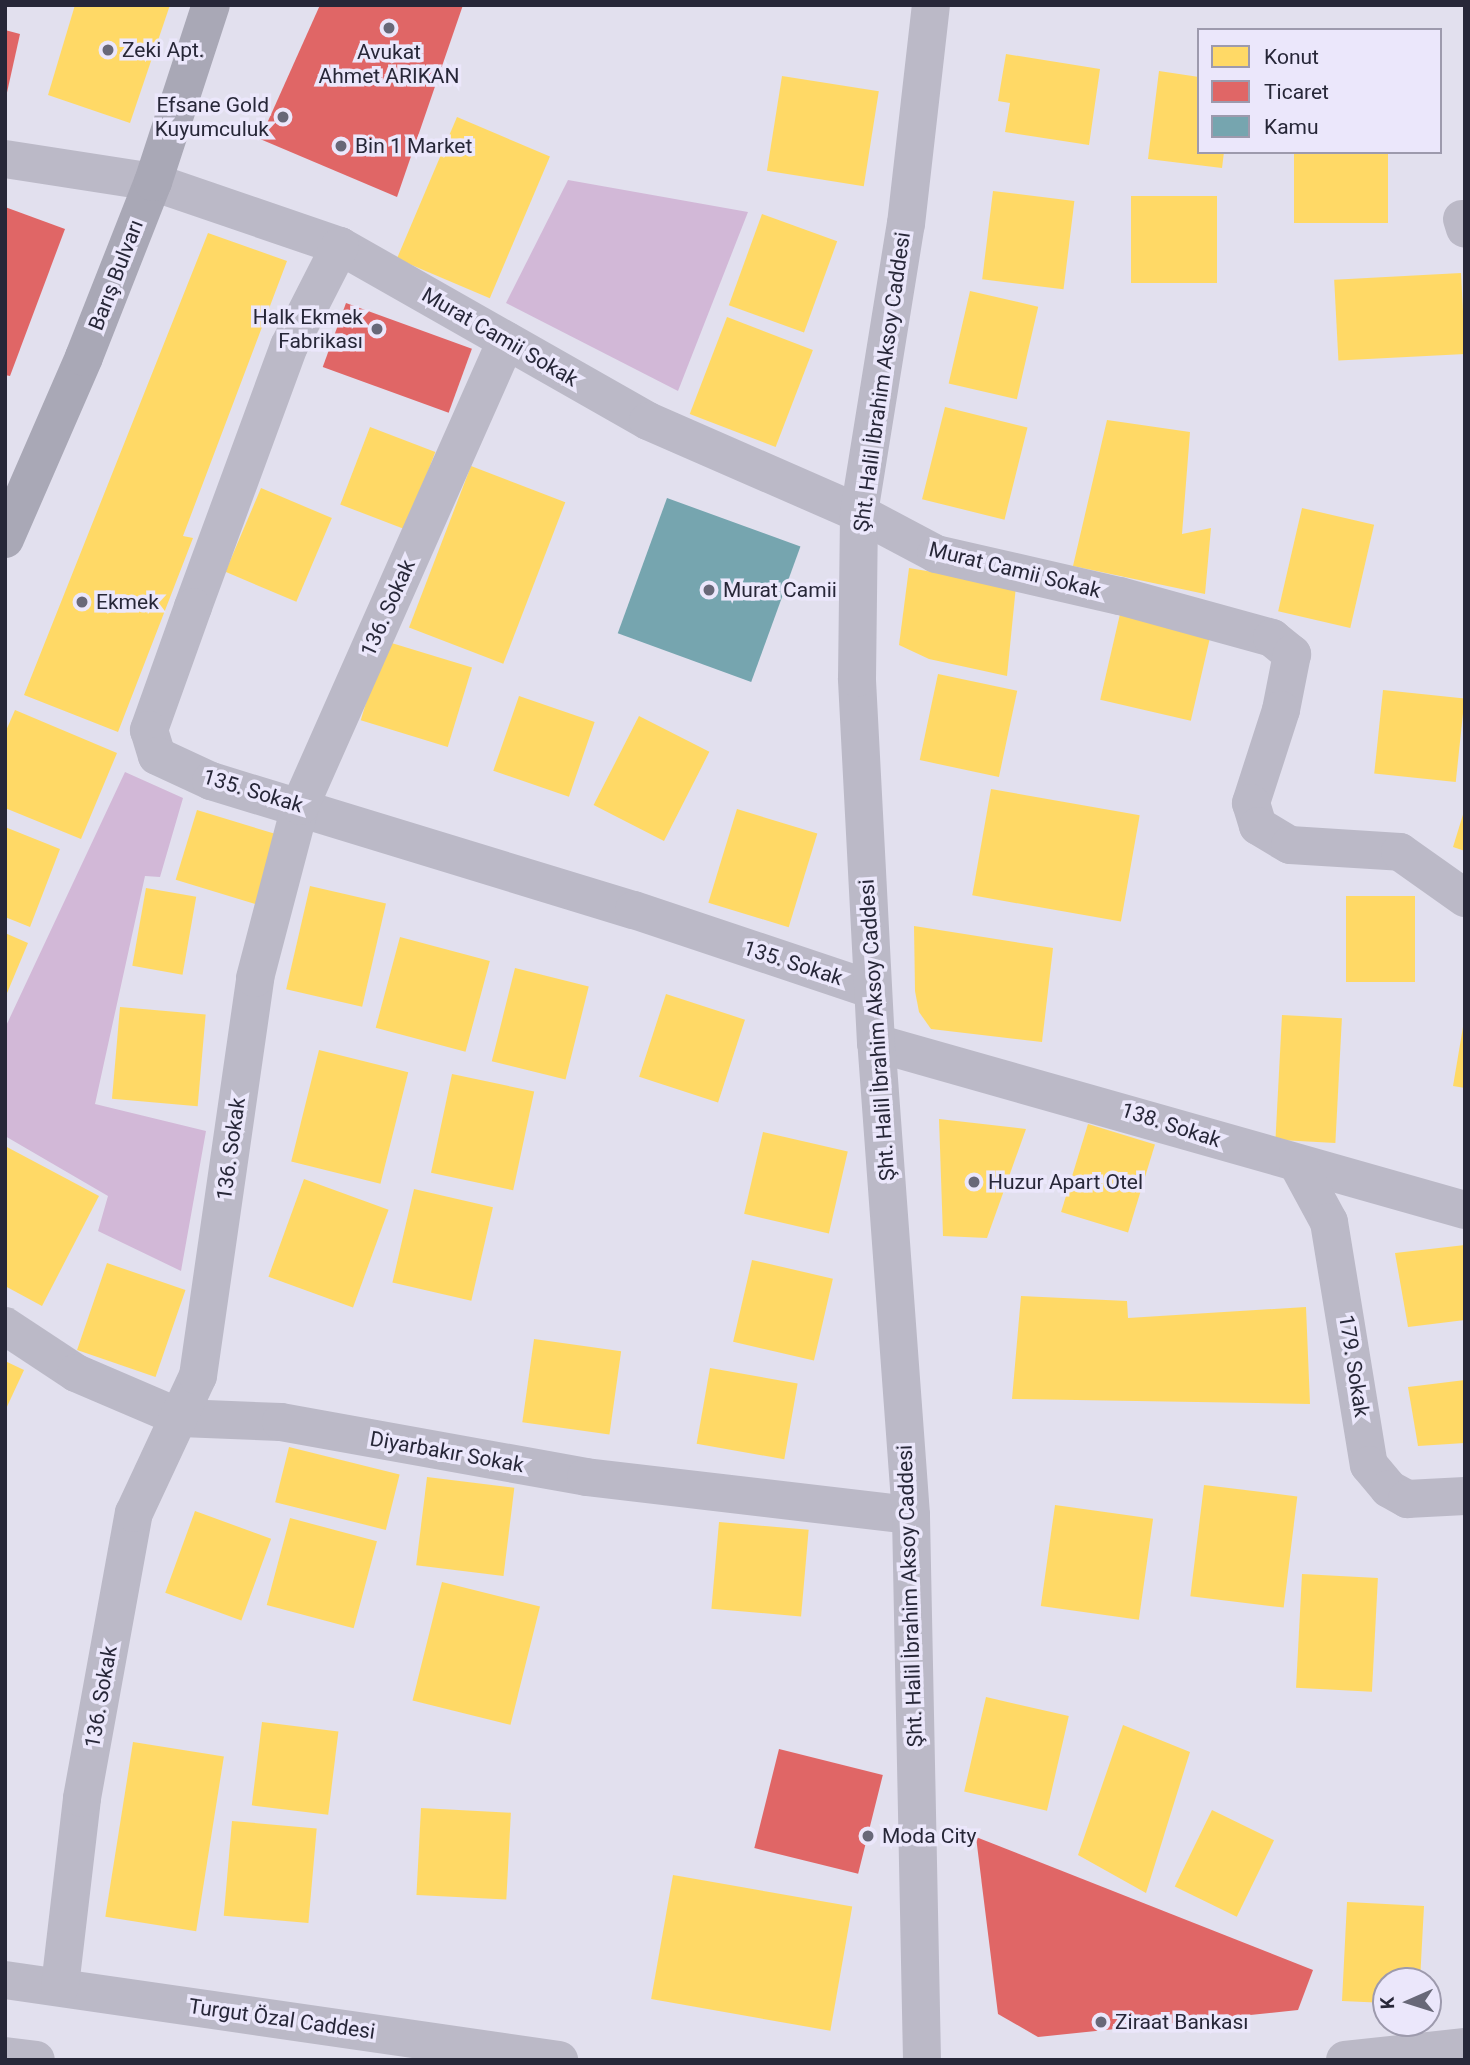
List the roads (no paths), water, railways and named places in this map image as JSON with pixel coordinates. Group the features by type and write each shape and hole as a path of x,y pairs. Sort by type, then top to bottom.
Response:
{"main road":[{"name":"Barış Bulvarı","path":"5,538 85,357 153,182 211,5"}],"street":[{"name":"Şht. Halil İbrahim Aksoy Caddesi","path":"922,2060 911,1516 876,1043 856,678 859,513 906,224 931,5"},
{"name":"Murat Camii Sokak","path":"5,159 153,182 340,246 648,421 859,513 936,554 1120,596 1272,638 1292,654 1281,710 1251,803 1258,826 1268,836 1290,845 1400,852 1465,898"},
{"name":"135. Sokak","path":"340,246 289,346 149,730 157,757 211,781 300,806 873,990"},
{"name":"136. Sokak","path":"60,1986 82,1798 134,1513 181,1418 198,1376 255,978 300,806 506,341"},
{"name":"138. Sokak","path":"876,1043 1111,1106 1298,1166 1465,1210"},
{"name":"179. Sokak","path":"1298,1166 1329,1222 1369,1465 1389,1489 1407,1499 1465,1496"},
{"name":"Diyarbakır Sokak","path":"5,1326 76,1373 181,1418 281,1422 586,1477 911,1516"},
{"name":"Turgut Özal Caddesi","path":"5,1980 536,2058"},
{"path":"1345,2060 1411,2056 1465,2047"}],"place":[{"name":"Avukat Ahmet ARIKAN","path":"389,28"},
{"name":"Zeki Apt.","path":"108,50"},
{"name":"Efsane Gold Kuyumculuk","path":"283,117"},
{"name":"Bin 1 Market","path":"341,146"},
{"name":"Halk Ekmek Fabrikası","path":"377,329"},
{"name":"Murat Camii","path":"709,590"},
{"name":"Ekmek","path":"82,602"},
{"name":"Huzur Apart Otel","path":"974,1182"},
{"name":"Moda City","path":"868,1836"},
{"name":"Ziraat Bankası","path":"1101,2022"}]}
